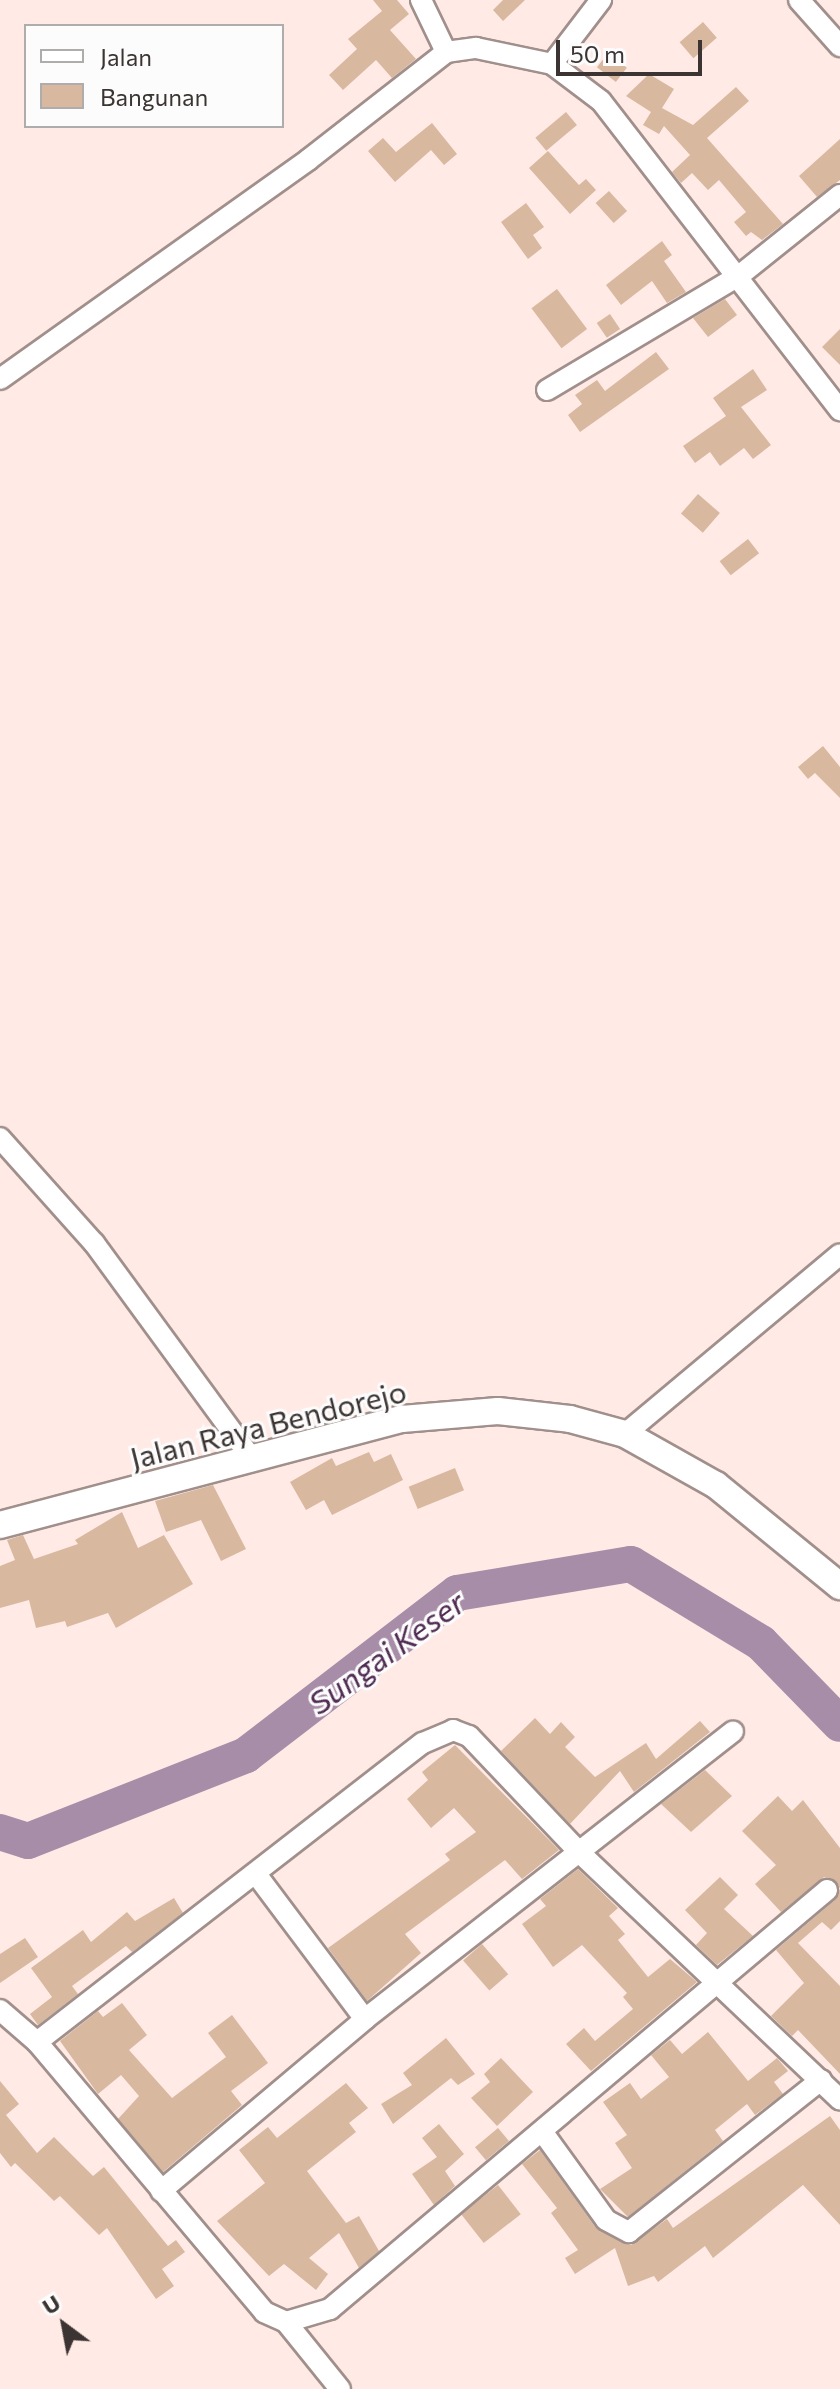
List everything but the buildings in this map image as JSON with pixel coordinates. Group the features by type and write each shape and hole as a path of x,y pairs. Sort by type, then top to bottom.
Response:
{"main road":[{"name":"Jalan Raya Bendorejo","path":"0,1525 402,1419 498,1411 570,1419 625,1434 716,1485 840,1586"}],"street":[{"path":"421,0 446,52"},
{"path":"552,64 601,0"},
{"path":"799,0 840,46"},
{"path":"0,379 308,160 446,52 476,48 552,64 601,101 740,275 840,410"},
{"path":"547,390 740,275 840,195"},
{"path":"0,1138 94,1243 252,1459"},
{"path":"625,1434 840,1254"},
{"path":"37,2042 423,1743 453,1730 469,1736 578,1851 718,1979 840,2100"},
{"path":"161,2191 365,2019 733,1731"},
{"path":"256,1874 365,2019"},
{"path":"286,2322 330,2309 544,2134 718,1979 827,1890"},
{"path":"0,2010 37,2042 264,2312 286,2322 340,2389"},
{"path":"544,2134 606,2220 629,2232 821,2080"}],"waterway":[{"name":"Sungai Keser","path":"0,1832 28,1841 246,1755 457,1593 631,1564 761,1643 840,1724"}]}
